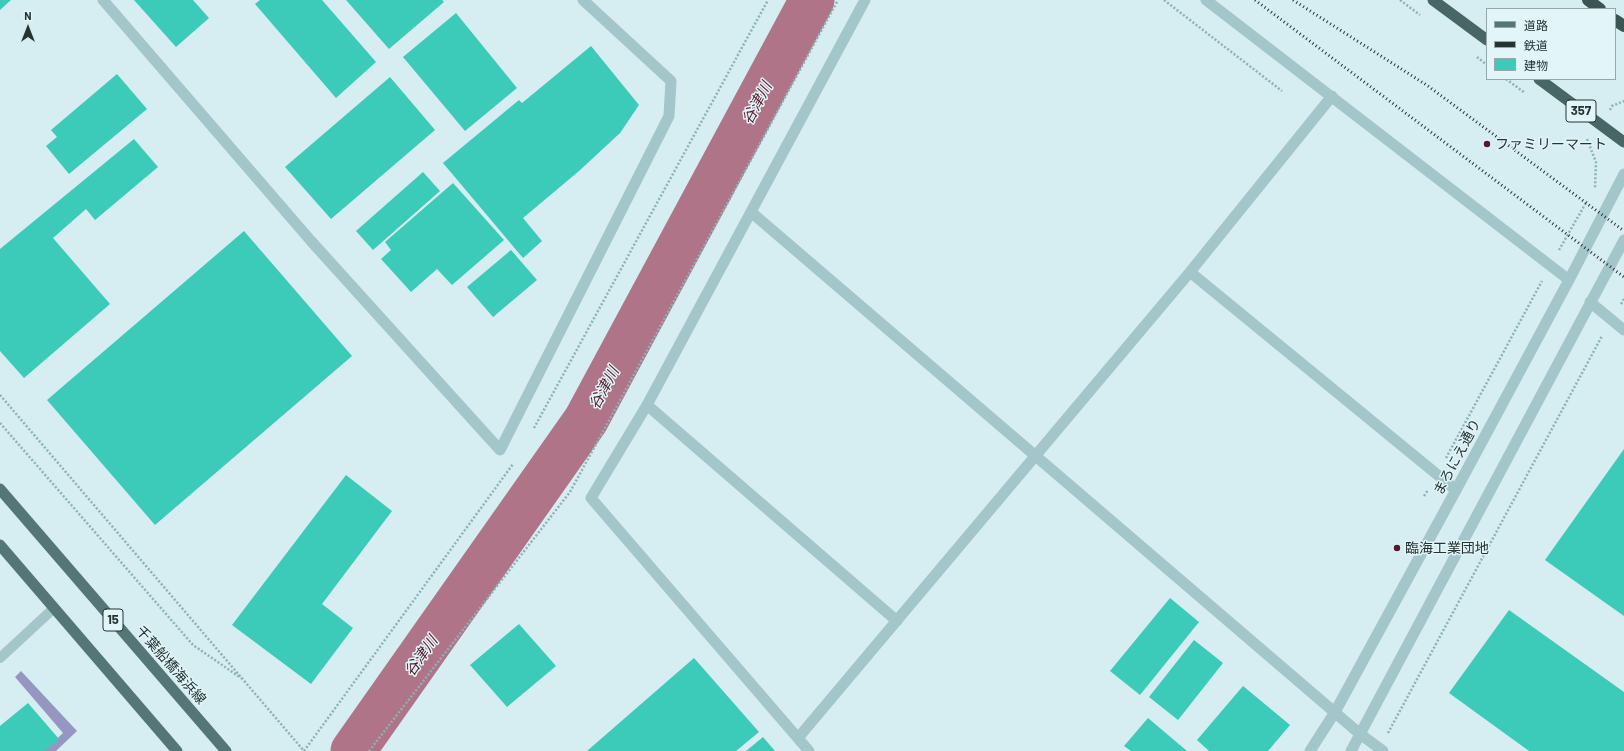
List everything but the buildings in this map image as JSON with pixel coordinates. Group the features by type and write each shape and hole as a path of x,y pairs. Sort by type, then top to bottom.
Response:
{"highway":[{"path":"1433,0 1486,39"},
{"path":"1588,0 1599,8"},
{"name":"357","path":"1540,80 1624,142"}],"main road":[{"name":"千葉船橋海浜線","path":"0,489 226,751"},
{"path":"0,546 177,751"}],"street":[{"path":"103,0 311,240 500,450 669,116 671,81 583,0"},
{"path":"809,751 591,498 647,405 865,0"},
{"path":"1206,0 1570,280"},
{"path":"798,738 1190,272 1332,96"},
{"name":"まろにえ通り","path":"1310,751 1335,712 1456,490 1570,280 1624,174"},
{"path":"751,212 1360,734 1382,750"},
{"path":"1351,751 1624,240"},
{"path":"1190,272 1456,490"},
{"path":"1590,302 1624,330"},
{"path":"647,405 897,621"}],"lane":[{"path":"0,658 54,608"}],"path":[{"path":"369,751 570,492 838,0"},
{"path":"1164,0 1282,92"},
{"path":"1507,80 1531,98"},
{"path":"1424,496 1438,475 1550,265 1595,187 1596,162 1588,139 1582,135"},
{"path":"1382,750 1396,715 1624,299"},
{"path":"0,395 304,751"},
{"path":"0,423 192,645 244,680"}],"shaded area":[{"path":"21,671 77,731 56,751 44,751 63,733 15,677"}],"waterway":[{"name":"谷津川","path":"353,751 586,420 812,0"}],"railway":[{"path":"1255,0 1624,277"},
{"path":"1293,0 1428,86 1624,231"}],"place":[{"name":"ファミリーマート","path":"1487,144"},
{"name":"臨海工業団地","path":"1397,548"}]}
